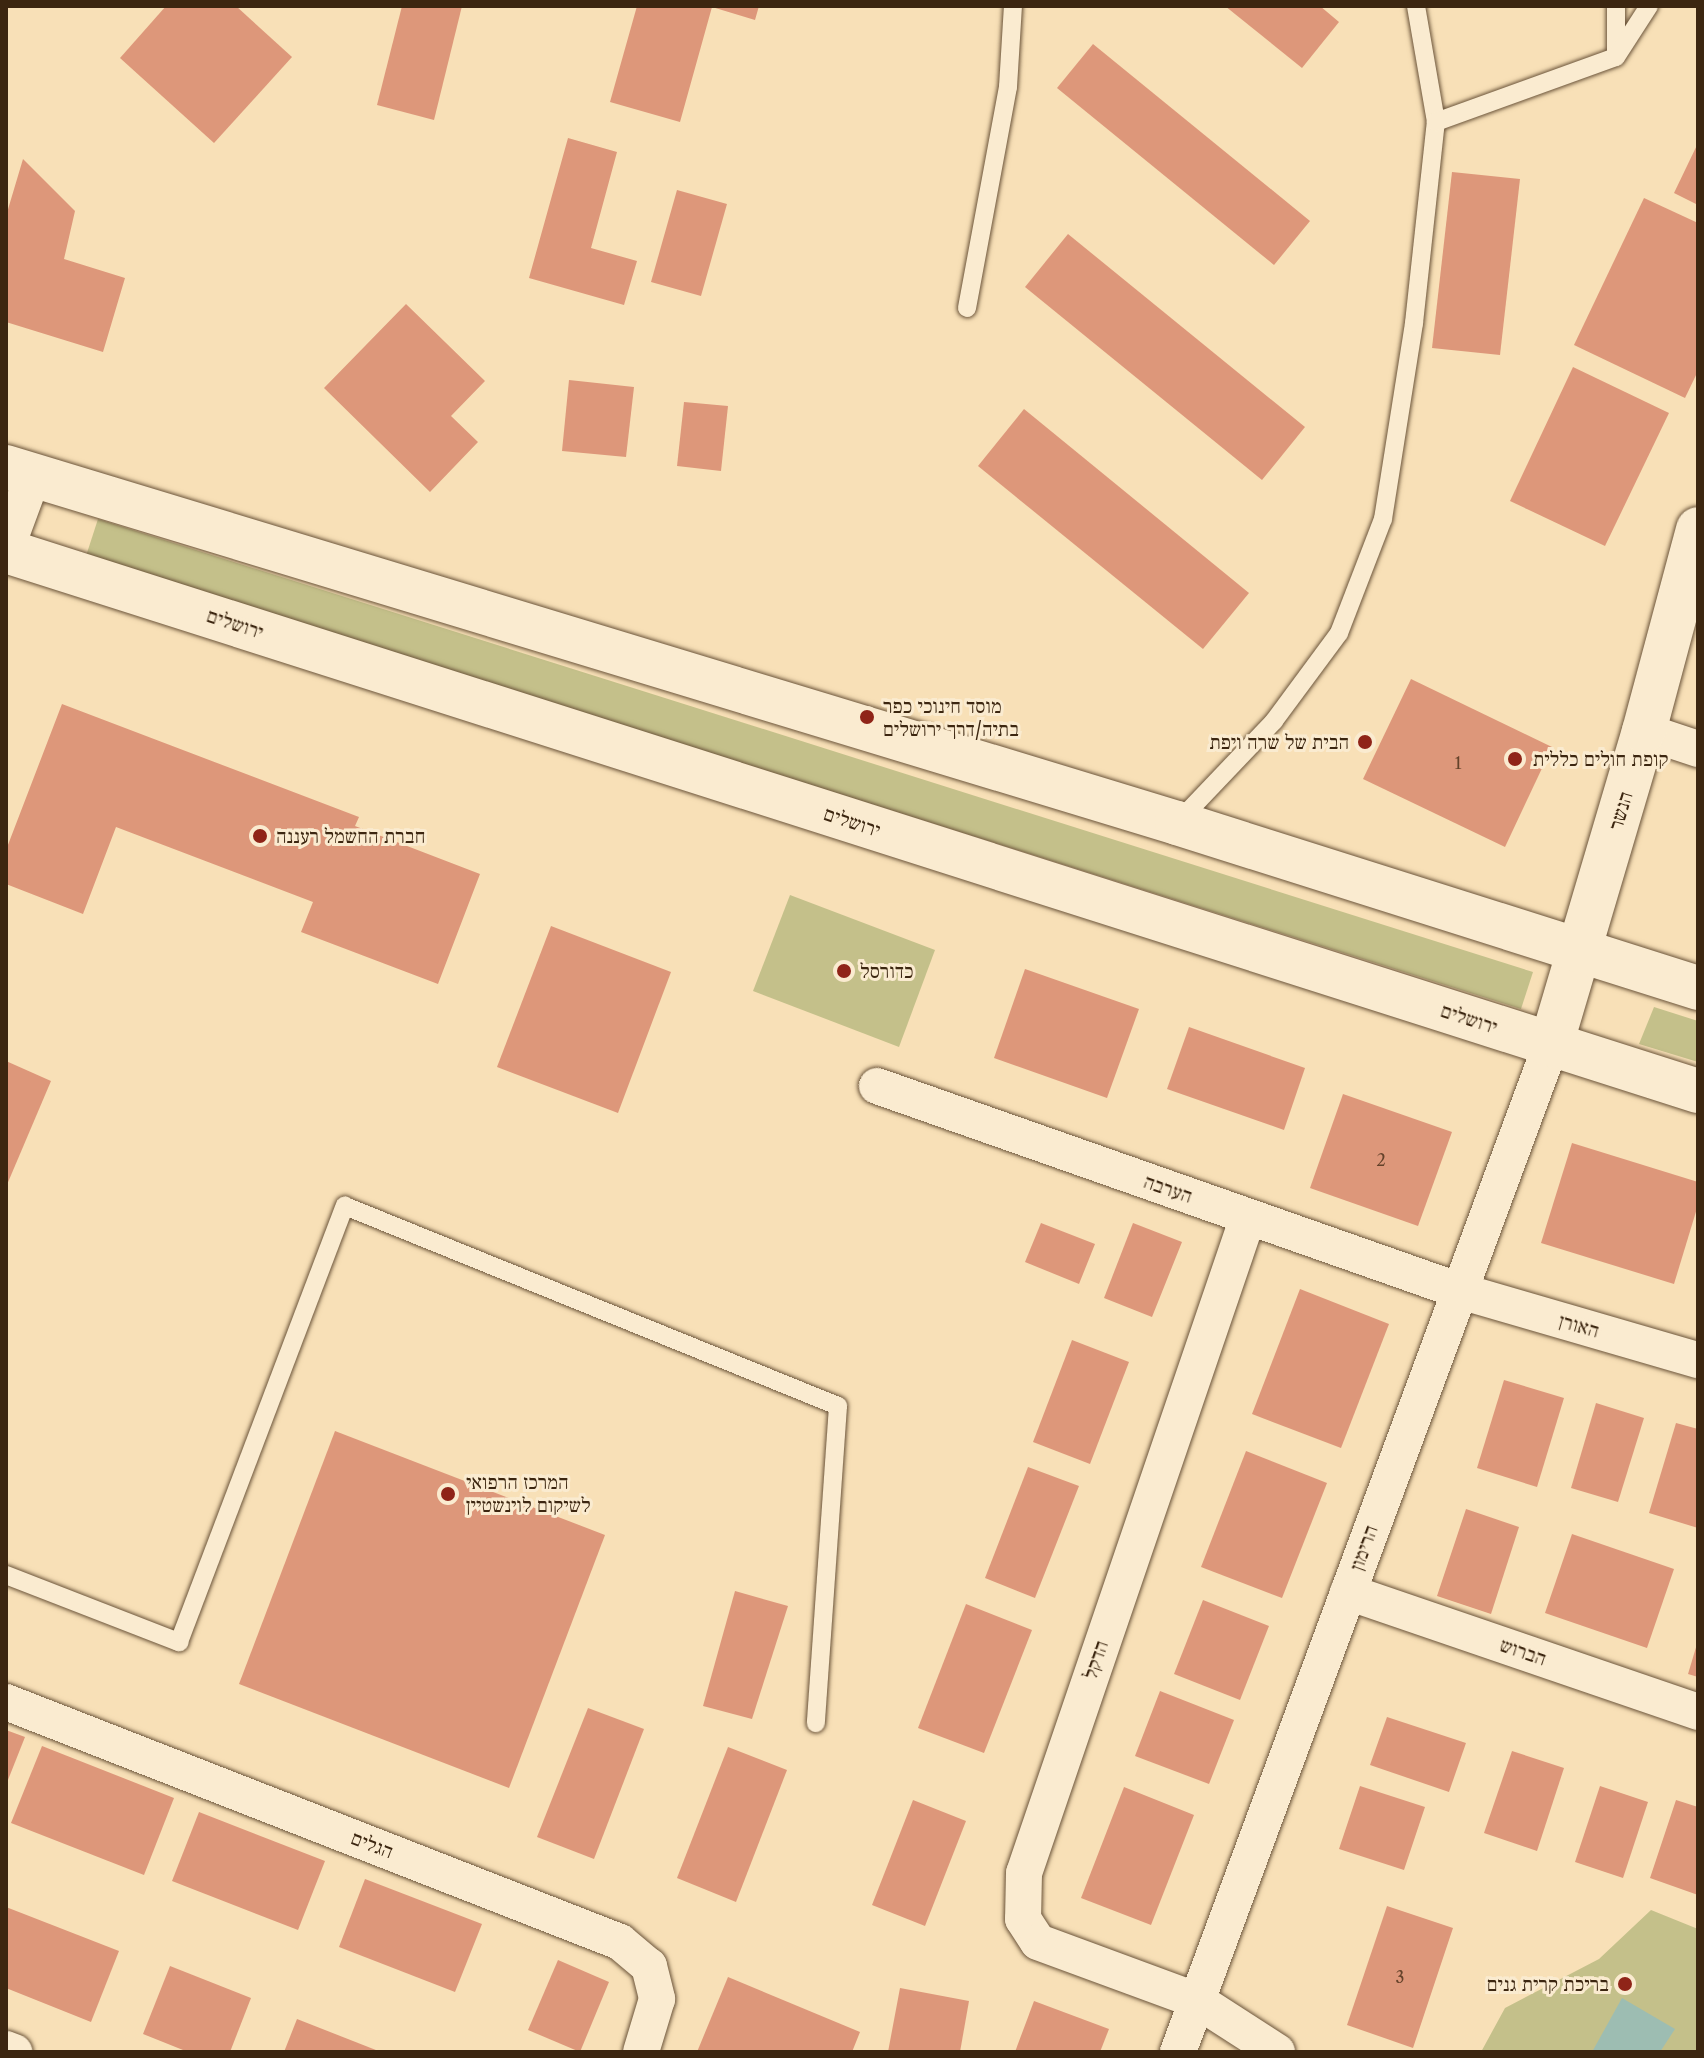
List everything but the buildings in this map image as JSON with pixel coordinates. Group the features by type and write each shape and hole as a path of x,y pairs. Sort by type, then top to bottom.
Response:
{"main road":[{"path":"20,472 1177,823 1578,953 1698,988"},
{"name":"הנשר","path":"1551,1045 1644,731 1698,529"},
{"name":"ירושלים","path":"6,550 1698,1091"}],"street":[{"path":"6,550 20,472"},
{"path":"1644,731 1698,749"},
{"name":"הרימון","path":"1178,2052 1551,1045"},
{"name":"הערבה","path":"877,1086 1460,1291"},
{"name":"הדקל","path":"1248,1217 1024,1873 1023,1919 1038,1942 1198,2001 1277,2052"},
{"name":"האורן","path":"1460,1291 1698,1360"},
{"name":"הברוש","path":"1348,1592 1698,1712"},
{"name":"הגלים","path":"6,1702 620,1942 649,1966 657,1999 641,2052"},
{"path":"6,2049 14,2052"}],"lane":[{"path":"967,308 1008,87 1013,6"},
{"path":"1177,823 1274,721 1339,633 1383,519 1414,323 1436,122 1416,6"},
{"path":"1616,6 1616,57"},
{"path":"1436,122 1616,57 1649,6"},
{"path":"6,1575 179,1642 345,1206 838,1406 816,1723"}],"shaded area":[{"path":"98,519 1533,972 1521,1009 86,556"},
{"name":"כדורסל","path":"790,895 935,950 899,1047 753,991"},
{"path":"1654,1007 1698,1021 1698,1062 1639,1044"},
{"name":"בריכת קרית גנים","path":"1651,1910 1698,1929 1698,2052 1481,2052 1505,2008 1599,1959"}],"water":[{"path":"1622,1998 1675,2029 1660,2052 1592,2052"}],"place":[{"name":"מוסד חינוכי כפר בתיה/דרך ירושלים","path":"867,717"},
{"name":"הבית של שרה ויפת","path":"1365,742"},
{"name":"קופת חולים כללית","path":"1515,759"},
{"name":"חברת החשמל רעננה","path":"260,836"},
{"name":"כדורסל","path":"844,971"},
{"name":"המרכז הרפואי לשיקום לוינשטיין","path":"448,1494"},
{"name":"בריכת קרית גנים","path":"1625,1984"}]}
